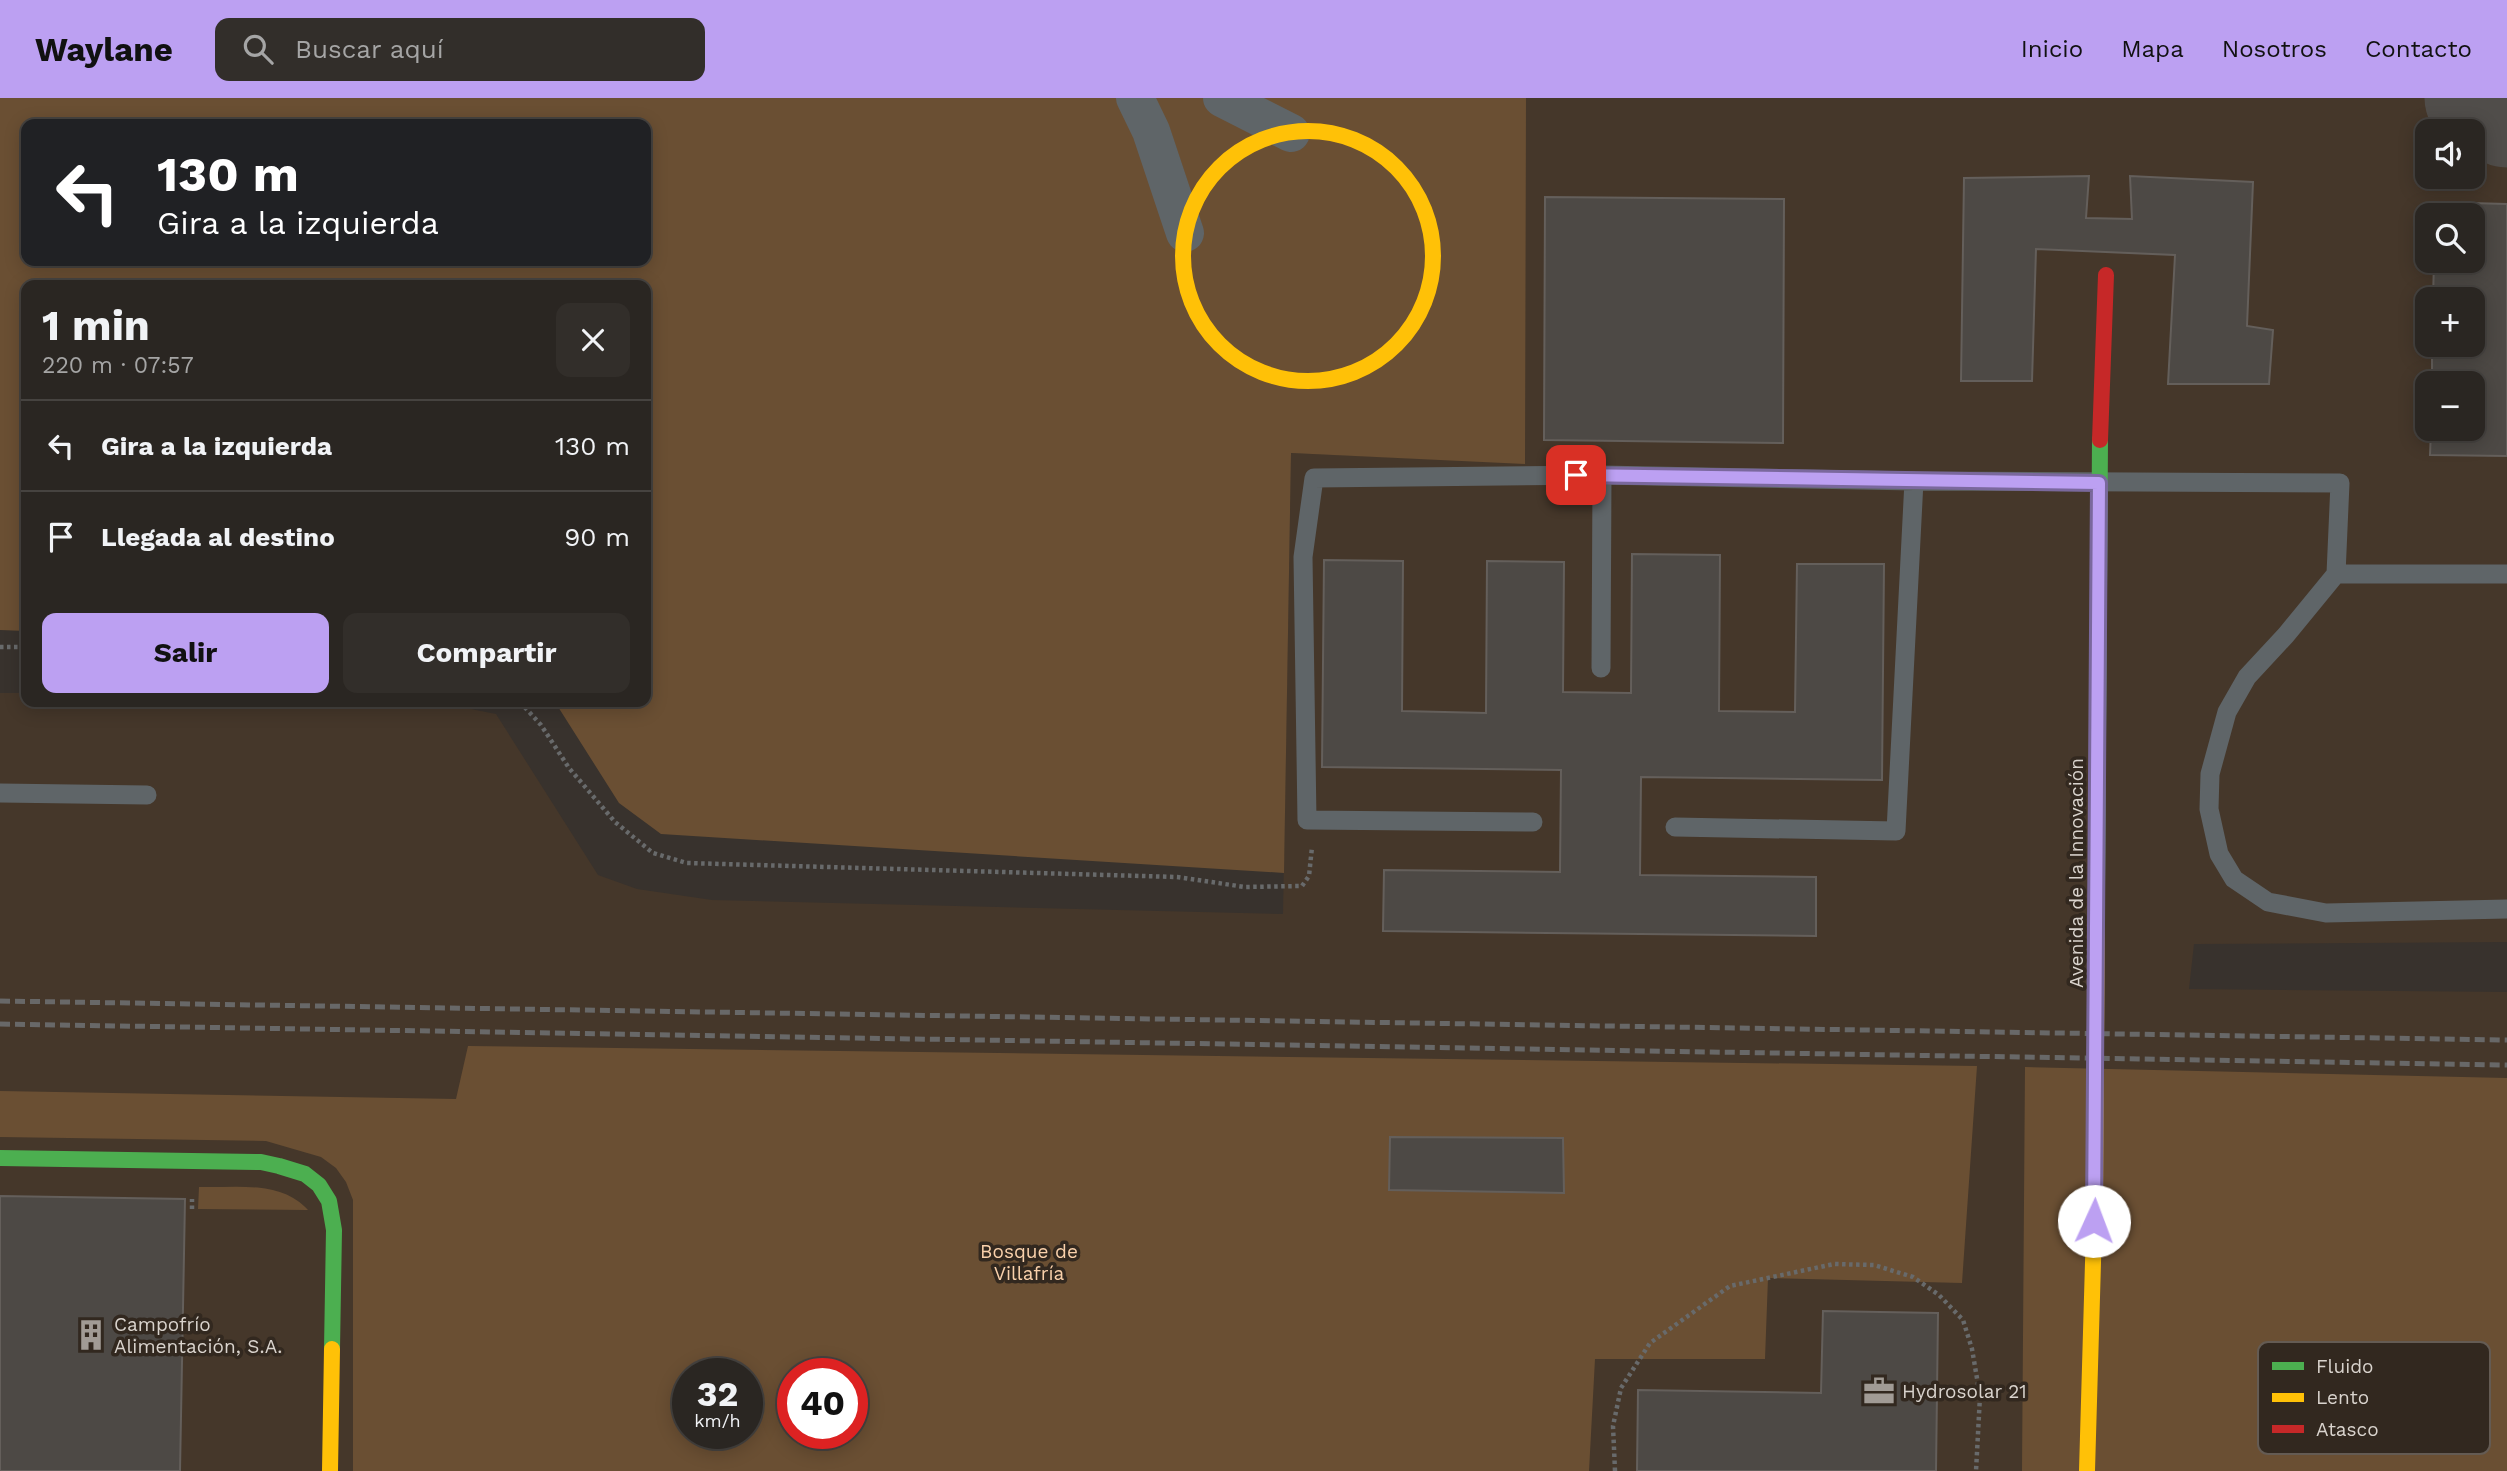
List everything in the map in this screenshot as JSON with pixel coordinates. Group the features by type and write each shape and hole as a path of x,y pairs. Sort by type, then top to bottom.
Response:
{"street":[{"path":"1135,98 1151,131 1185,233"},
{"path":"1222,98 1291,133"},
{"path":"1313,130 1354,139 1389,160 1416,192 1431,231 1433,272 1421,313 1396,346 1362,370 1322,381 1280,379 1241,363 1210,335 1190,300 1182,260 1188,219 1206,182 1235,154 1272,136 1291,133 1313,130"},
{"name":"Avenida de la Innovación","path":"2087,1471 2095,1193 2099,483 2106,275"},
{"path":"0,1158 261,1162 290,1168 316,1181 326,1193 334,1230 330,1471"}],"lane":[{"path":"1601,668 1602,474"},
{"path":"1533,822 1307,820 1303,557 1314,478 1602,474 1914,481 2340,483 2336,574 2247,677 2227,712 2210,774 2208,809 2219,854 2234,878 2268,902 2326,913 2507,909"},
{"path":"1675,827 1896,831 1914,481"},
{"path":"2336,574 2507,574"},
{"path":"0,793 147,795"}],"path":[{"path":"0,647 21,647"},
{"path":"525,707 541,725 569,768 615,822 653,853 687,863 1177,877 1245,887 1302,886 1309,876 1313,851 1307,820"},
{"path":"1615,1471 1613,1426 1621,1388 1650,1343 1730,1286 1834,1264 1874,1265 1913,1277 1940,1295 1963,1320 1972,1349 1980,1396 1976,1471"}],"shaded area":[{"path":"1461,98 2507,98 2507,942 2194,944 2189,989 2507,992 2507,1471 0,1471 0,693 21,693 21,707 460,707 496,714 598,875 637,889 712,900 1283,914 1291,453 1525,463"}],"green space":[{"path":"0,98 1526,98 1525,464 1291,453 1284,873 661,834 619,803 558,707 651,707 651,280 21,280 21,631 0,630"},
{"name":"Bosque de Villafría","path":"468,1046 1977,1066 1962,1283 1768,1278 1765,1359 1595,1359 1589,1471 353,1471 353,1200 346,1182 336,1168 321,1157 266,1141 0,1137 0,1091 456,1099"},
{"path":"2025,1067 2507,1078 2507,1471 2022,1471"},
{"path":"199,1187 272,1190 297,1200 308,1210 198,1209"}],"building":[{"path":"2089,176 2086,218 2132,219 2130,176 2253,182 2247,326 2273,330 2269,384 2168,384 2175,255 2036,249 2032,381 1961,381 1964,178"},
{"path":"1545,197 1784,199 1783,443 1544,440"},
{"path":"2485,203 2507,204 2507,456 2430,455 2431,441 2485,441 2485,371 2432,371 2432,357 2485,357 2485,287 2433,287 2434,273 2485,273"},
{"path":"1632,554 1720,555 1719,711 1795,712 1797,564 1884,564 1882,780 1641,777 1640,875 1816,877 1816,936 1383,931 1384,870 1560,872 1561,770 1322,767 1324,560 1403,561 1402,711 1486,713 1487,561 1564,562 1563,692 1631,693"},
{"path":"1390,1137 1563,1138 1564,1193 1389,1190"},
{"name":"Campofrío Alimentación, S.A.","path":"0,1196 185,1199 180,1471 0,1471"},
{"name":"Hydrosolar 21","path":"1823,1311 1938,1313 1936,1471 1637,1471 1638,1390 1821,1393"}],"taxiway":[{"path":"2477,98 2507,115"}],"railway":[{"path":"0,1001 2507,1040"},
{"path":"0,1024 2507,1065"}],"traffic: fast":[{"path":"2097,888 2100,440"},
{"path":"0,1158 261,1162 305,1174 319,1185 329,1201 334,1230 332,1349"}],"traffic: slow":[{"path":"1308,131 1356,141 1377,152 1396,168 1412,187 1423,208 1433,256 1423,304 1412,325 1396,344 1377,360 1356,371 1308,381 1260,371 1239,360 1220,344 1204,325 1193,304 1183,256 1193,208 1204,187 1220,168 1239,152 1260,141 1308,131"},
{"path":"2087,1471 2095,1193 2097,888"},
{"path":"330,1471 332,1349"}],"traffic: jam":[{"path":"2100,440 2106,275"}],"place":[{"name":"Campofrío Alimentación, S.A.","path":"91,1335"},
{"name":"Hydrosolar 21","path":"1879,1391"}],"route":[{"path":"1576,475 2099,483 2094,1221"}]}
